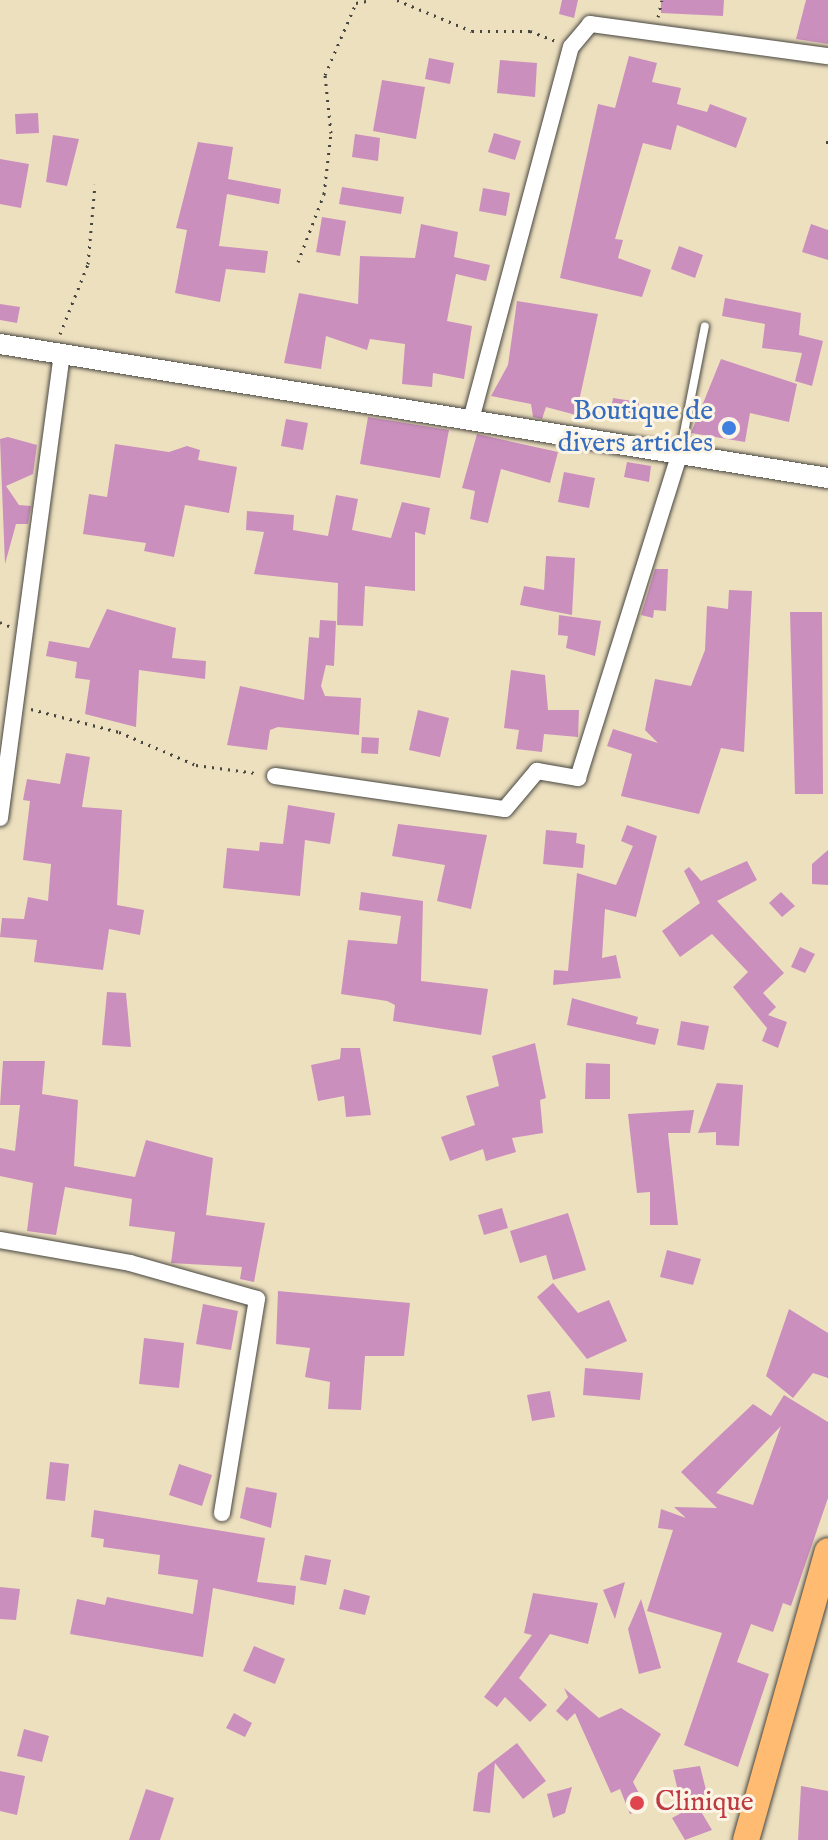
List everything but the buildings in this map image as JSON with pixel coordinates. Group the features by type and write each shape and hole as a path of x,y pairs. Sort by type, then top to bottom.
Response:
{"highway":[{"path":"746,1840 828,1551"}],"street":[{"path":"472,416 571,47 590,24 828,56"},
{"path":"0,344 472,416 828,478"},
{"path":"0,818 58,351"},
{"path":"275,776 505,809 537,771 578,778 680,453"},
{"path":"0,1240 130,1263 257,1299 222,1513"}],"lane":[{"path":"680,453 705,326"}],"path":[{"path":"298,262 324,194 331,133 325,75 356,3 372,0"},
{"path":"397,0 472,31 530,31 571,47"},
{"path":"58,351 88,264 95,184"},
{"path":"16,705 119,732 196,765 275,776"}],"place":[{"name":"Boutique de divers articles","path":"729,428"},
{"name":"Clinique","path":"637,1803"}]}
